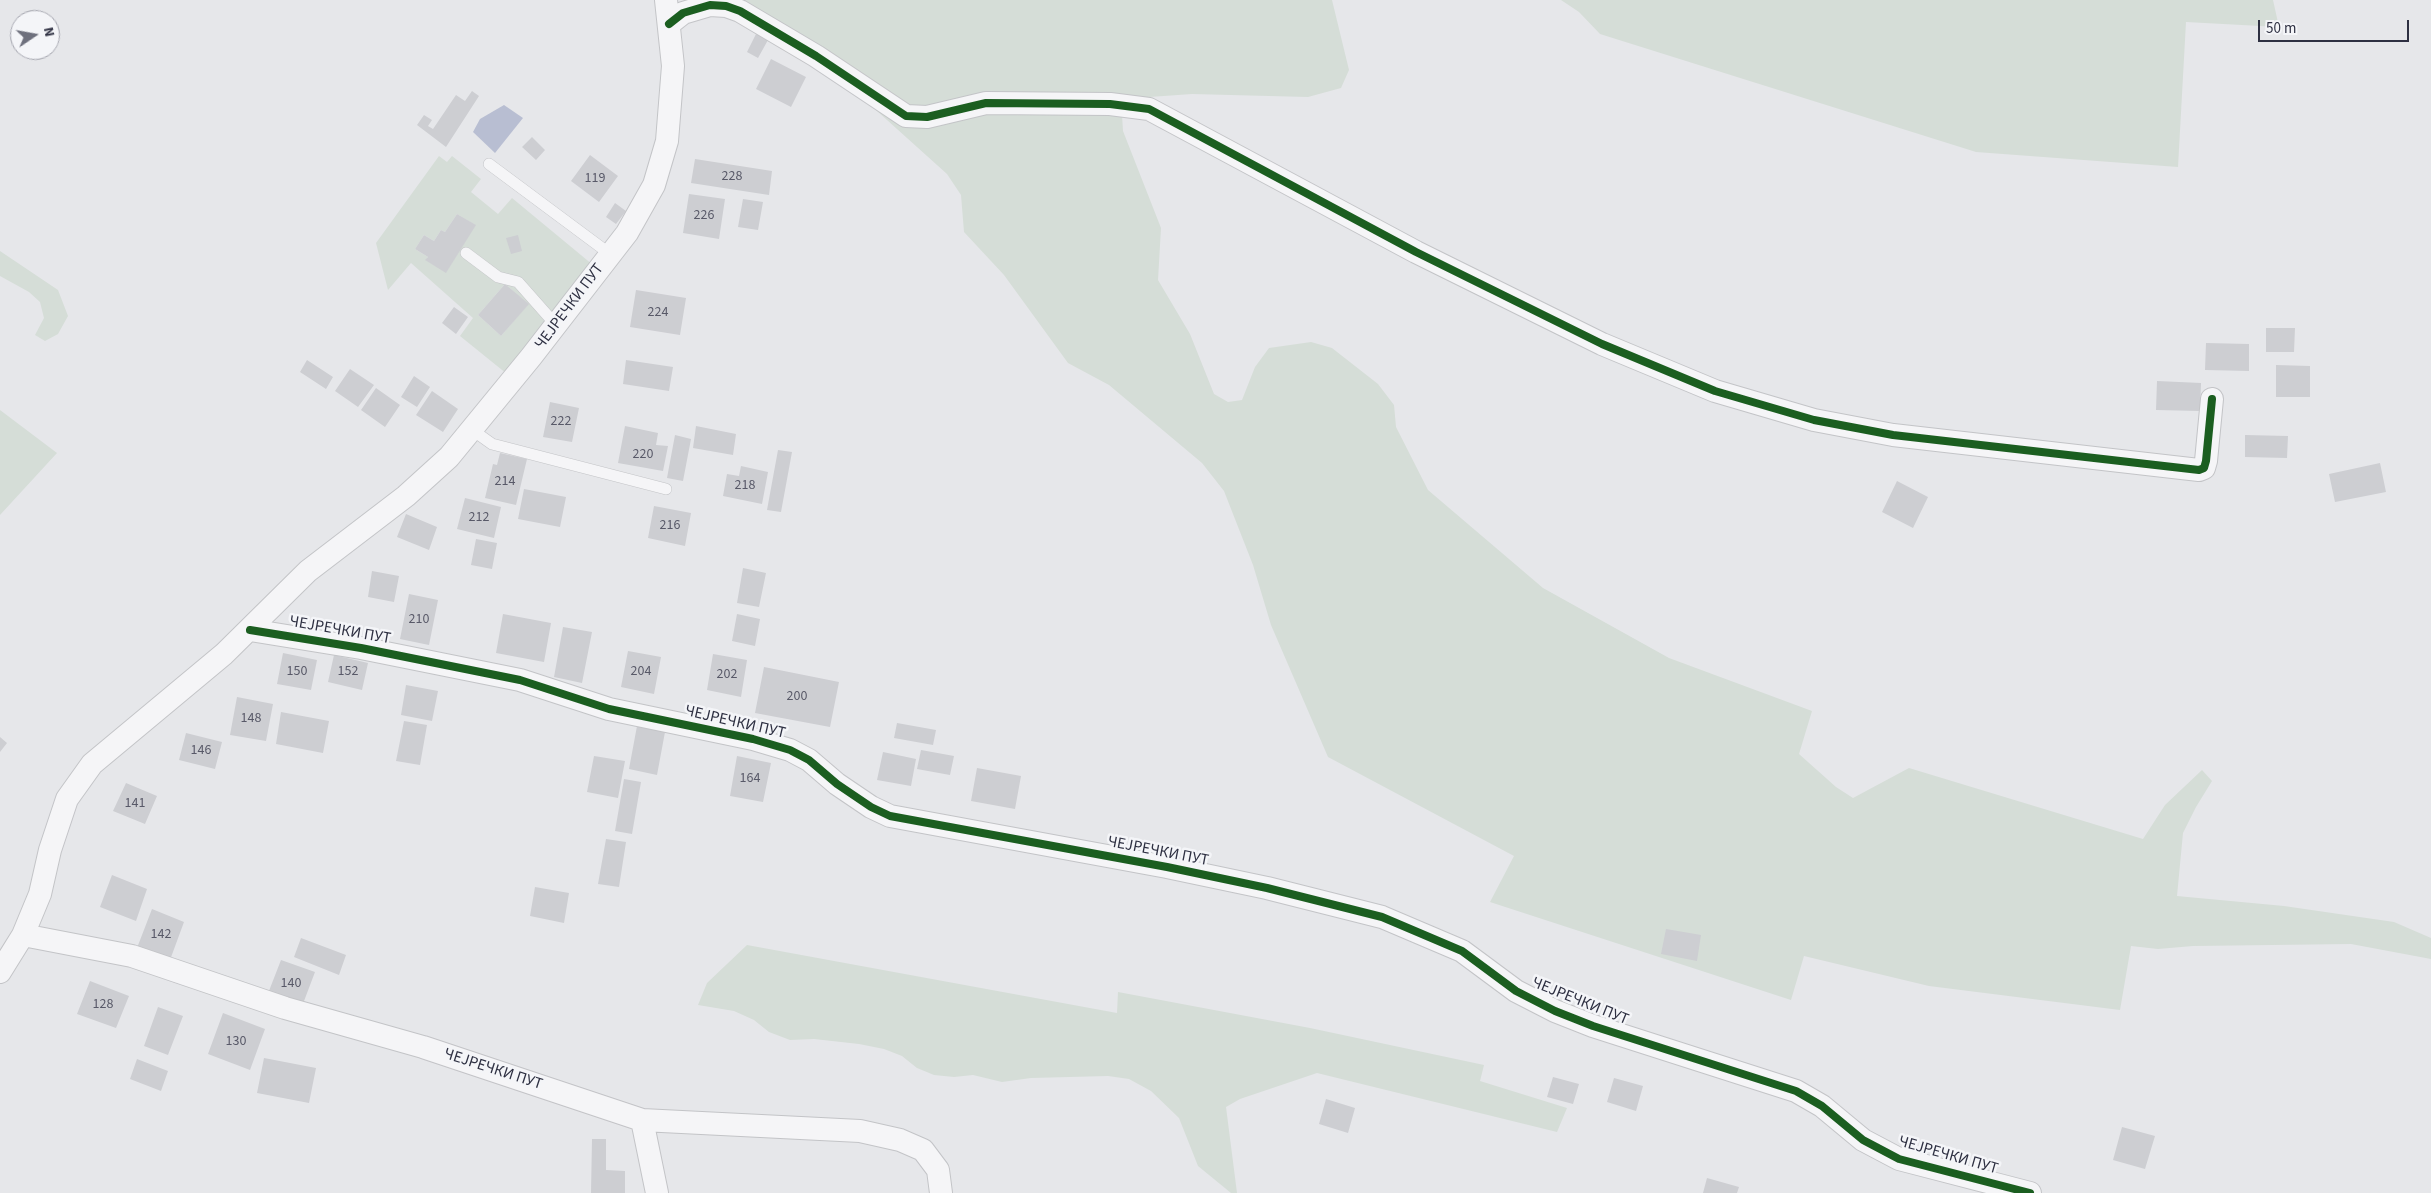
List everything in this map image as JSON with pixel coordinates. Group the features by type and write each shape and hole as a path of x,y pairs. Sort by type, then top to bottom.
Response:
{"street":[{"name":"ЧЕЈРЕЧКИ ПУТ","path":"0,972 23,935 40,894 50,850 67,798 92,764 185,688 250,630 308,571 406,496 449,457 627,234 654,185 661,164 670,115 673,66 666,0"},
{"path":"669,24 683,14 710,5 726,6 740,11 816,56 894,109 912,117 927,117 986,103 1104,104 1131,105 1149,109 1408,247 1602,344 1715,390 1814,420 1893,435 2199,470 2204,468 2206,461 2212,399"},
{"name":"ЧЕЈРЕЧКИ ПУТ","path":"250,630 361,648 520,680 609,708 753,739 790,750 809,760 837,784 871,807 890,816 1167,867 1267,888 1382,918 1462,951 1516,991 1555,1011 1602,1029 1796,1091 1822,1106 1863,1140 1899,1159 2030,1193"},
{"name":"ЧЕЈРЕЧКИ ПУТ","path":"23,935 132,956 285,1008 424,1047 642,1120 860,1131 900,1140 923,1150 938,1170 940,1193"},
{"path":"642,1120 657,1193"}],"lane":[{"path":"489,164 610,254"},
{"path":"466,253 498,277 518,282 556,325"},
{"path":"471,429 492,444 666,489"}],"shaded area":[{"path":"691,0 1332,0 1349,70 1341,88 1308,97 1192,94 1121,99 1123,131 1161,228 1158,280 1190,334 1214,394 1228,402 1242,400 1255,367 1269,348 1311,342 1332,348 1378,384 1394,405 1396,427 1428,490 1543,588 1669,658 1812,711 1799,754 1836,787 1853,798 1909,768 2143,839 2165,805 2202,770 2212,781 2183,833 2177,896 2284,906 2394,922 2431,938 2431,959 2351,944 2193,946 2158,949 2131,946 2120,1010 1929,986 1804,956 1791,1000 1490,902 1514,856 1328,757 1271,625 1253,565 1224,491 1202,463 1109,385 1068,363 1004,275 964,232 961,195 947,174 867,102 765,30"},
{"path":"1561,0 2273,0 2279,27 2186,22 2178,167 1976,152 1600,34 1579,12"},
{"path":"439,156 447,162 452,156 481,179 471,192 498,214 512,198 593,265 507,374 460,336 473,318 411,263 388,290 376,243","holes":["457,214 475,225 446,272 426,260 428,257 415,249 424,235 434,241 441,230 445,232","505,284 528,304 501,336 478,315"]},
{"path":"0,251 58,290 68,316 58,334 45,341 35,335 44,318 40,302 29,292 0,276"},
{"path":"0,410 57,453 0,515"},
{"path":"747,945 1117,1013 1118,992 1310,1028 1484,1065 1480,1081 1567,1108 1557,1132 1317,1073 1240,1099 1226,1107 1237,1193 1231,1193 1198,1166 1179,1118 1151,1091 1129,1079 1108,1076 1031,1078 1002,1082 973,1075 954,1077 934,1075 917,1068 902,1056 884,1049 814,1039 790,1040 769,1032 754,1020 734,1011 698,1005 707,983"}],"water":[{"path":"504,105 523,118 495,153 473,132 480,119"}],"building":[{"path":"756,34 768,40 758,58 747,52"},
{"path":"771,59 806,77 791,107 756,89"},
{"path":"472,91 479,96 446,147 417,125 424,115 432,120 428,126 433,129 456,95 465,101"},
{"path":"532,137 545,150 536,160 522,147"},
{"path":"590,155 618,176 599,202 571,181"},
{"path":"695,159 772,171 769,195 691,183"},
{"path":"689,194 725,199 719,239 683,233"},
{"path":"743,199 763,202 758,230 738,227"},
{"path":"615,203 626,211 616,224 606,217"},
{"path":"457,214 476,225 446,273 425,260 428,257 415,249 424,235 434,241 441,230 445,232"},
{"path":"518,235 522,251 511,254 506,238"},
{"path":"505,284 529,304 501,336 478,315"},
{"path":"636,290 686,298 680,335 630,327"},
{"path":"454,307 468,317 456,334 442,323"},
{"path":"2266,328 2295,328 2294,352 2266,352"},
{"path":"2206,343 2249,344 2249,371 2205,370"},
{"path":"307,360 333,377 326,389 300,372"},
{"path":"626,360 673,367 669,391 623,384"},
{"path":"2276,365 2310,366 2310,397 2276,397"},
{"path":"350,369 374,385 358,407 335,391"},
{"path":"414,376 430,387 417,407 401,397"},
{"path":"2157,381 2201,383 2200,411 2156,410"},
{"path":"376,388 400,405 385,427 361,410"},
{"path":"432,391 458,409 443,432 416,415"},
{"path":"550,402 579,408 572,442 543,437"},
{"path":"625,426 658,433 656,445 668,446 663,471 618,463"},
{"path":"696,426 736,434 733,455 693,448"},
{"path":"675,435 691,439 683,481 667,478"},
{"path":"2245,435 2288,436 2287,458 2245,457"},
{"path":"778,450 792,452 781,512 767,510"},
{"path":"500,453 527,459 516,505 485,498 493,464 497,465"},
{"path":"2380,463 2386,492 2335,502 2329,474"},
{"path":"741,466 768,472 762,504 723,496 727,474 739,476"},
{"path":"1897,481 1928,497 1913,528 1882,512"},
{"path":"524,489 566,497 560,527 518,519"},
{"path":"465,498 501,507 494,538 457,529"},
{"path":"654,506 691,513 685,546 648,538"},
{"path":"406,514 437,527 429,550 397,537"},
{"path":"476,539 497,543 492,569 471,565"},
{"path":"743,568 766,573 759,607 737,603"},
{"path":"372,571 399,576 394,602 368,597"},
{"path":"409,594 438,600 429,645 400,639"},
{"path":"503,614 551,623 544,662 496,653"},
{"path":"737,614 760,619 755,646 732,641"},
{"path":"563,627 592,632 582,683 554,677"},
{"path":"628,651 661,657 654,694 621,687"},
{"path":"283,653 317,660 311,690 277,684"},
{"path":"713,654 747,660 741,697 707,690"},
{"path":"334,655 368,663 362,690 328,682"},
{"path":"764,667 839,682 830,727 755,713"},
{"path":"406,685 438,691 432,721 401,715"},
{"path":"237,697 273,704 266,741 230,735"},
{"path":"281,712 329,721 323,753 276,744"},
{"path":"404,721 427,725 420,765 396,761"},
{"path":"897,723 936,730 933,745 894,738"},
{"path":"637,726 665,732 657,775 629,769"},
{"path":"186,733 222,742 215,769 179,760"},
{"path":"0,737 7,743 0,752"},
{"path":"921,750 954,756 950,775 917,769"},
{"path":"883,752 916,759 911,786 877,780"},
{"path":"594,756 625,761 618,798 587,792"},
{"path":"737,756 771,763 763,802 730,796"},
{"path":"977,768 1021,776 1015,809 971,801"},
{"path":"624,779 641,782 632,834 615,831"},
{"path":"126,783 157,796 145,824 113,811"},
{"path":"606,839 626,842 619,887 598,884"},
{"path":"112,875 147,889 136,921 100,907"},
{"path":"535,887 569,893 564,923 530,916"},
{"path":"152,909 184,922 170,960 137,948"},
{"path":"1666,929 1701,935 1697,961 1661,954"},
{"path":"301,938 346,955 339,975 294,957"},
{"path":"281,960 315,972 301,1009 267,996"},
{"path":"90,981 129,996 116,1028 77,1014"},
{"path":"158,1007 183,1016 168,1055 144,1046"},
{"path":"223,1013 265,1029 250,1070 208,1054"},
{"path":"264,1058 316,1068 309,1103 257,1093"},
{"path":"137,1059 168,1071 161,1091 130,1079"},
{"path":"1553,1077 1579,1084 1573,1104 1547,1097"},
{"path":"1614,1078 1643,1086 1636,1111 1607,1102"},
{"path":"1326,1099 1355,1108 1348,1133 1319,1124"},
{"path":"2122,1127 2155,1136 2145,1169 2113,1160"},
{"path":"592,1139 606,1139 606,1170 625,1171 625,1193 591,1193"},
{"path":"1707,1178 1739,1187 1737,1193 1703,1193"}],"cycle path":[{"path":"669,24 683,13 710,5 726,6 740,11 816,56 906,116 927,117 986,103 1110,104 1149,109 1416,252 1602,344 1715,391 1814,420 1893,435 2199,470 2204,468 2206,461 2212,399"},
{"path":"250,630 361,648 520,680 609,709 753,739 790,750 809,760 837,784 871,807 890,816 1167,867 1267,888 1382,917 1462,951 1516,991 1555,1011 1593,1026 1796,1091 1822,1106 1863,1140 1899,1159 2030,1193"}]}
